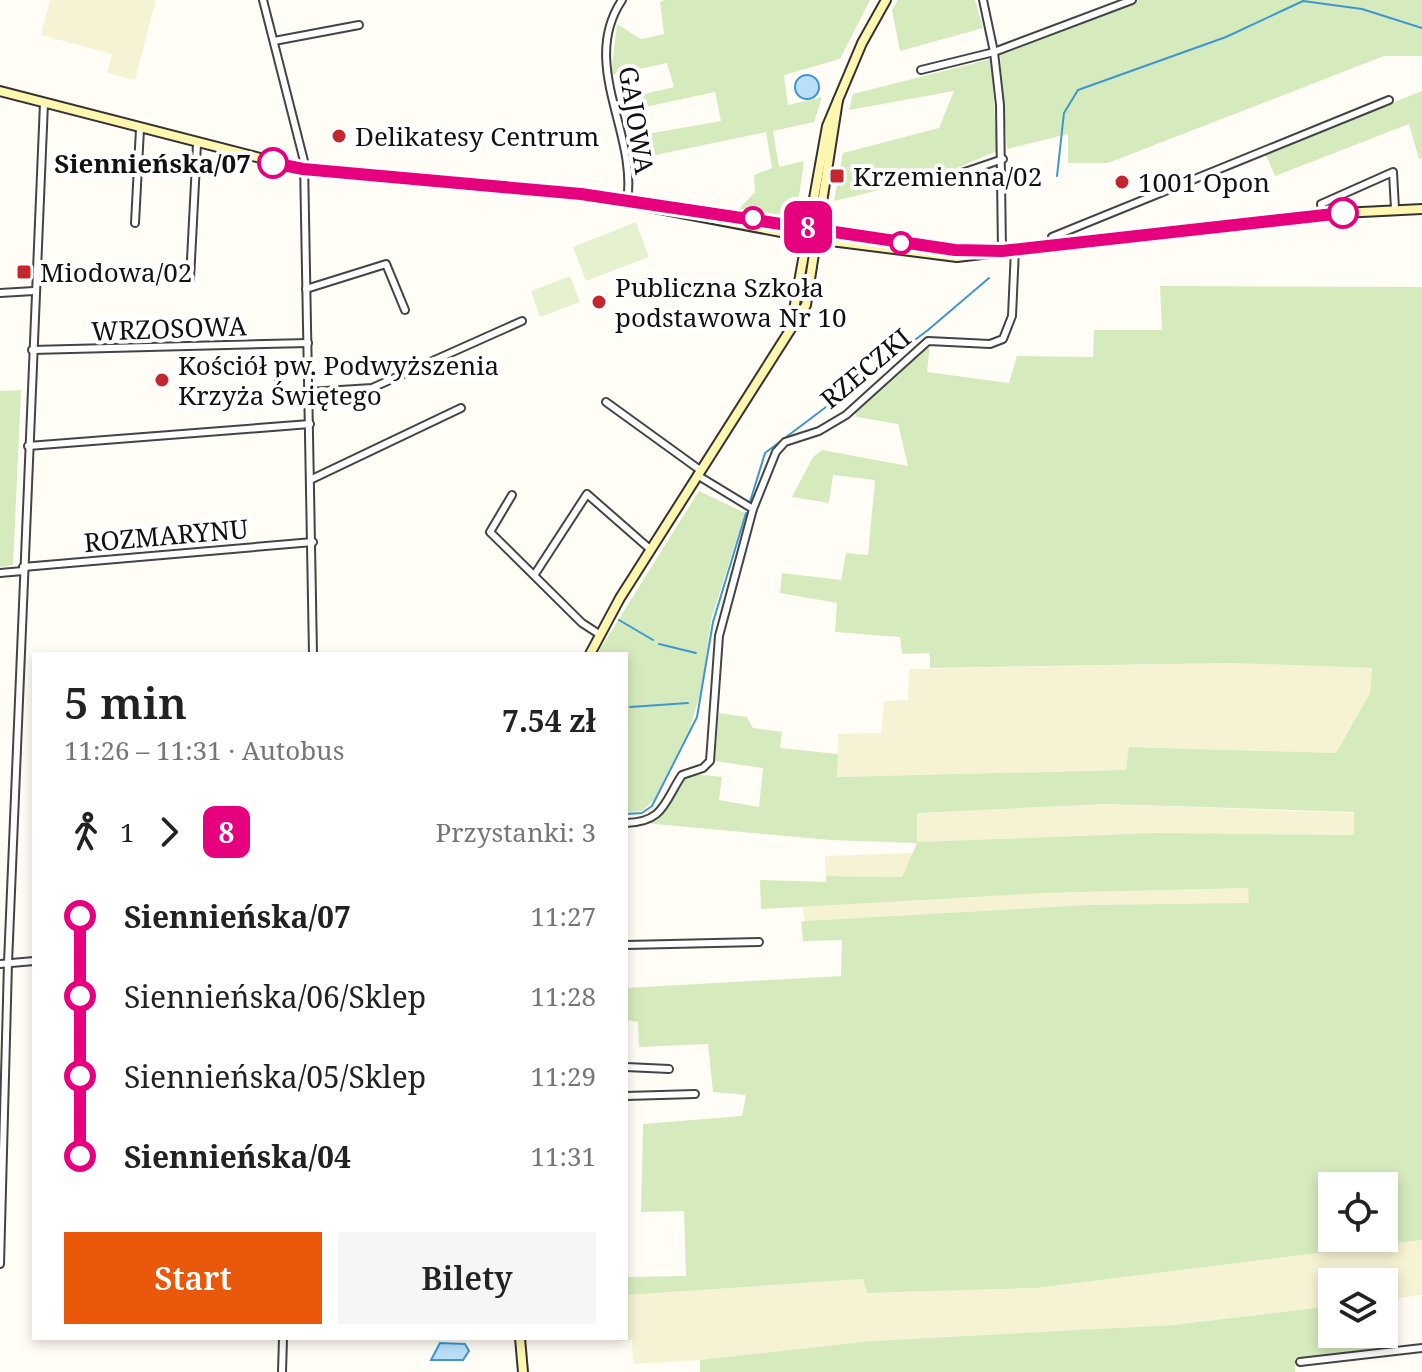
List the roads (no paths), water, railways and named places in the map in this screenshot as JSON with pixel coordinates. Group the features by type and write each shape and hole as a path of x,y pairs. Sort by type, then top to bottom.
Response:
{"main road":[{"path":"790,330 820,150 862,43 886,0"},
{"path":"0,91 303,169 533,188 957,257 1322,214 1422,209"},
{"path":"591,652 699,472 806,305 838,100"},
{"path":"520,1340 523,1372"}],"street":[{"path":"263,0 301,145 303,169 312,479 313,652"},
{"name":"GAJOWA","path":"622,0 610,23 606,64 623,151 627,201"},
{"path":"983,0 994,52 1003,159 1002,251"},
{"path":"921,70 994,52 1132,0"},
{"path":"274,41 359,25"},
{"path":"1052,245 1052,237 1389,100"},
{"path":"0,1264 4,964 44,103"},
{"path":"135,223 140,129"},
{"path":"190,279 197,144"},
{"path":"944,179 1003,159"},
{"path":"1322,214 1321,204 1393,172 1395,209"},
{"name":"RZECZKI","path":"628,823 644,823 657,815 682,775 703,768 710,761 719,636 753,509 776,452 785,442 819,431 846,415 928,341 990,344 1003,339 1012,316 1015,249"},
{"path":"306,289 386,264 405,310"},
{"path":"0,293 34,291"},
{"path":"309,392 372,388 522,321"},
{"name":"WRZOSOWA","path":"32,350 308,343"},
{"path":"606,402 753,509"},
{"path":"312,479 461,408"},
{"path":"28,446 310,424"},
{"path":"535,574 587,494 651,550"},
{"path":"512,495 490,532 582,623 599,634"},
{"name":"ROZMARYNU","path":"0,573 313,542"},
{"path":"628,945 759,942"},
{"path":"4,964 32,961"},
{"path":"628,1067 669,1069"},
{"path":"628,1096 695,1094"},
{"path":"282,1372 283,1340"},
{"path":"1300,1362 1422,1348"}],"water":[{"path":"807,75 818,82 819,87 812,98 807,99 796,92 795,87 802,76"},
{"path":"440,1343 465,1344 469,1351 463,1360 431,1360"}],"waterway":[{"path":"1057,176 1064,113 1078,90 1226,37 1303,1 1362,9 1422,28"},
{"path":"750,502 765,453 928,330 989,278"},
{"path":"628,814 642,813 652,806 697,717 713,622 746,513"},
{"path":"619,620 653,640"},
{"path":"659,644 696,653"},
{"path":"630,707 688,703"}],"place":[{"name":"Delikatesy Centrum","path":"339,136"},
{"name":"Siennieńska/07","path":"273,163"},
{"name":"Krzemienna/02","path":"837,176"},
{"name":"1001 Opon","path":"1122,182"},
{"name":"Miodowa/02","path":"24,272"},
{"name":"Publiczna Szkoła podstawowa Nr 10","path":"599,302"},
{"name":"Kościół pw. Podwyższenia Krzyża Świętego","path":"162,380"}]}
